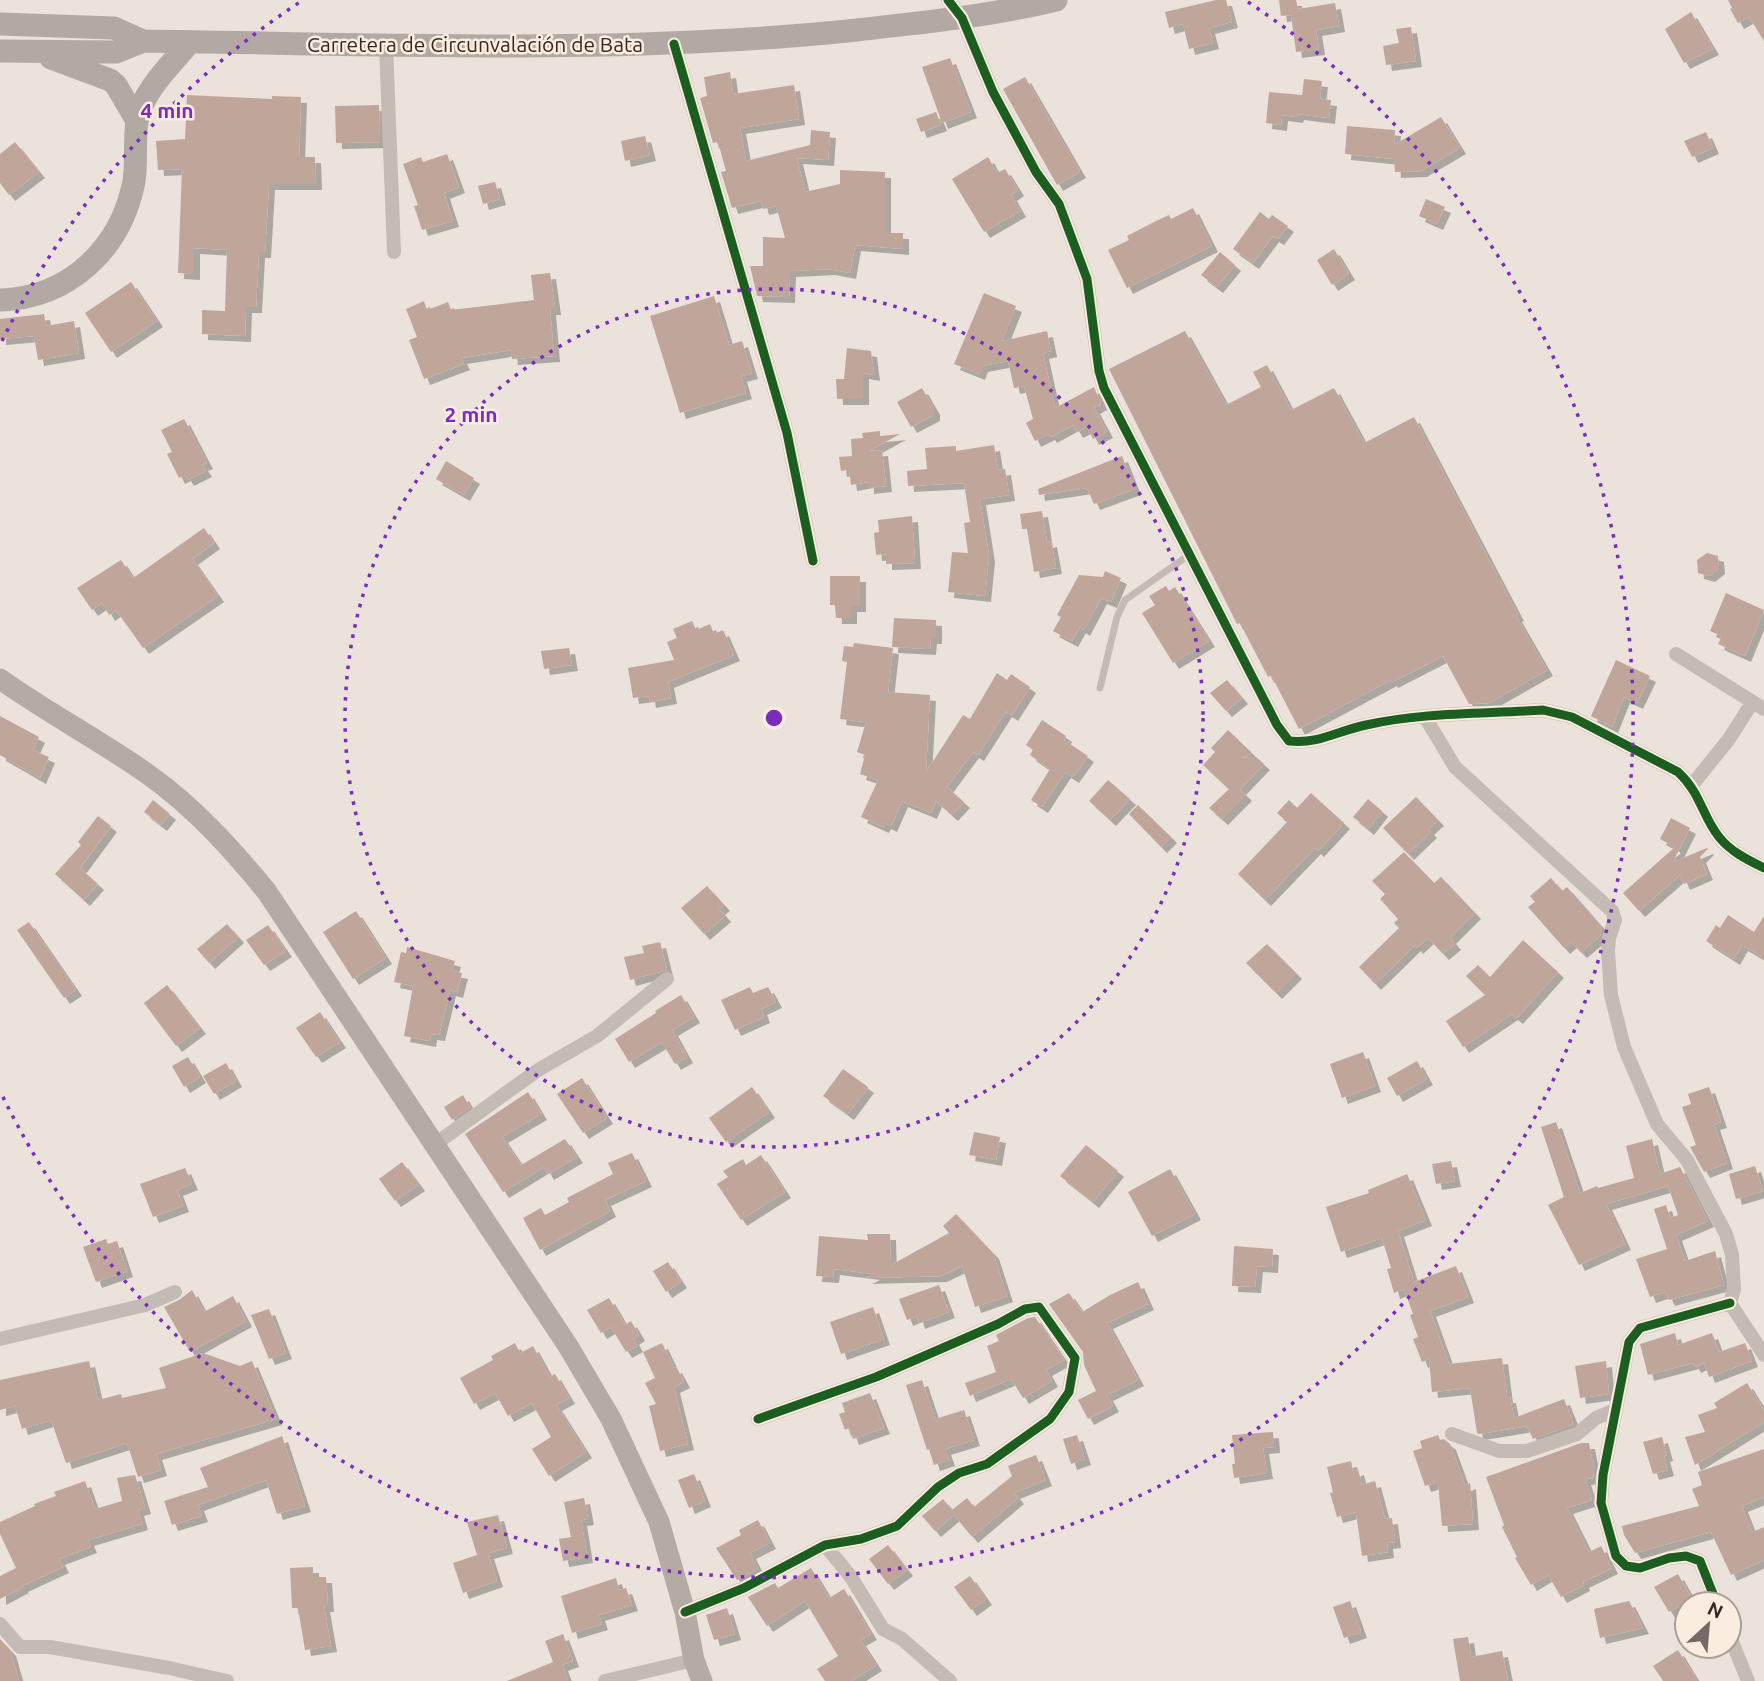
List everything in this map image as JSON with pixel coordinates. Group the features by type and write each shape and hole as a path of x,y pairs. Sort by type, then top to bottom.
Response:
{"main road":[{"name":"Carretera de Circunvalación de Bata","path":"0,24 114,28 142,41 386,46 609,46 767,39 955,9 1056,0"},
{"name":"Carretera de Circunvalación de Bata","path":"0,51 116,52 142,41"},
{"path":"0,300 33,297 53,289 75,277 103,250 117,227 133,184 137,121 155,84 190,42"},
{"path":"35,52 110,80 116,85 137,121"},
{"path":"0,679 150,775 189,807 226,844 267,892 568,1346 611,1419 659,1522 685,1612 694,1660 702,1681"}],"street":[{"path":"955,9 993,92 1036,172 1059,204 1087,279 1099,371 1104,388 1277,725 1289,741 1308,743 1366,725 1425,717 1543,710 1572,716 1678,772 1692,785 1719,837 1738,855 1764,868"},
{"path":"674,44 787,433 814,561"},
{"path":"386,46 394,251"},
{"path":"1676,654 1758,706 1692,785"},
{"path":"1425,717 1455,767 1612,911 1615,920 1608,951 1611,995 1624,1046 1657,1124 1687,1160 1726,1234 1732,1255 1734,1289 1730,1303 1764,1355"},
{"path":"434,1145 538,1070 597,1036 667,979"},
{"path":"0,1339 145,1305 175,1292"},
{"path":"1711,1590 1700,1561 1686,1556 1669,1558 1640,1569 1626,1566 1616,1556 1601,1503 1603,1475 1629,1342 1640,1328 1730,1303"},
{"path":"685,1612 722,1599 825,1545 861,1539 897,1526 938,1487 959,1473 987,1464 1050,1419 1069,1392 1076,1358 1039,1307 1025,1309 998,1324 876,1377 758,1419"},
{"path":"1451,1434 1499,1451 1527,1451 1577,1434 1596,1418 1615,1410"},
{"path":"825,1545 851,1577 883,1629 902,1639 950,1681"},
{"path":"0,1624 20,1647 50,1647 227,1681"},
{"path":"605,1681 694,1660"},
{"path":"1740,1660 1748,1681"}],"lane":[{"path":"1100,688 1117,617 1125,600 1190,555"}],"building":[{"path":"1226,0 1232,22 1209,28 1213,43 1189,49 1183,24 1169,28 1165,12"},
{"path":"1279,0 1296,0 1298,9 1335,3 1339,26 1316,30 1319,49 1296,52 1291,15 1281,16"},
{"path":"1728,0 1764,0 1764,41 1749,17 1738,23"},
{"path":"1691,12 1713,49 1684,63 1665,29"},
{"path":"1411,27 1416,61 1386,65 1383,46 1399,43 1396,29"},
{"path":"950,58 971,112 942,123 922,67"},
{"path":"730,72 733,94 794,85 799,119 740,128 746,161 810,145 811,130 830,132 828,160 797,158 805,192 840,184 840,170 885,172 885,233 903,233 903,249 855,245 850,273 829,269 790,271 789,297 757,296 750,266 763,266 763,237 785,238 776,206 763,209 761,201 732,208 721,172 726,171 718,142 713,143 700,98 707,96 704,77"},
{"path":"1025,77 1080,172 1057,185 1003,89"},
{"path":"1304,79 1322,81 1320,99 1331,100 1329,118 1282,115 1281,125 1266,123 1269,92 1302,95"},
{"path":"187,95 272,99 272,96 301,97 299,157 315,157 316,184 269,184 265,252 259,252 256,307 246,307 245,336 202,334 202,310 225,311 227,250 194,248 194,274 178,273 182,169 158,170 156,141 185,139"},
{"path":"379,105 380,142 336,143 335,106"},
{"path":"936,112 941,125 921,132 916,119"},
{"path":"1441,117 1460,148 1421,171 1395,172 1394,159 1345,154 1347,126 1395,130 1394,145"},
{"path":"1706,132 1713,148 1692,157 1684,141"},
{"path":"645,136 650,155 625,161 621,141"},
{"path":"15,142 39,172 9,195 0,183 0,154"},
{"path":"447,154 459,187 444,193 453,221 422,230 414,206 418,205 403,164 421,157 423,162"},
{"path":"988,157 997,173 1005,169 1018,190 1011,195 1020,211 984,232 952,179"},
{"path":"495,182 500,199 483,204 478,186"},
{"path":"1426,199 1445,207 1437,224 1419,216"},
{"path":"1193,208 1212,246 1127,288 1108,250 1129,240 1127,236 1154,222 1169,215 1171,219"},
{"path":"1260,212 1269,219 1272,215 1288,226 1278,239 1273,236 1253,263 1233,249"},
{"path":"1334,249 1349,274 1332,285 1317,260"},
{"path":"1220,252 1235,265 1217,287 1201,275"},
{"path":"550,273 555,309 550,309 554,356 512,359 511,350 461,358 464,364 424,379 409,340 417,337 406,309 424,301 427,310 448,302 451,310 534,300 531,275"},
{"path":"131,282 157,321 111,352 85,313"},
{"path":"984,293 1016,306 1002,341 1047,331 1051,351 1043,353 1055,408 1094,387 1101,404 1094,408 1107,432 1093,439 1087,427 1077,432 1073,425 1051,437 1049,434 1035,441 1026,423 1033,419 1024,386 1014,388 1008,361 982,366 979,374 954,364"},
{"path":"714,296 729,345 742,341 752,373 741,376 746,393 680,413 650,316"},
{"path":"44,314 46,326 74,321 79,353 38,360 34,336 0,339 0,319"},
{"path":"1185,331 1226,405 1261,387 1253,372 1267,365 1291,410 1334,388 1364,443 1414,417 1518,615 1516,616 1547,670 1489,703 1469,704 1443,656 1392,682 1391,680 1299,729 1271,675 1268,677 1240,623 1237,624 1109,369"},
{"path":"847,348 871,351 874,375 863,373 863,399 837,399 836,379 844,379"},
{"path":"922,388 934,409 934,415 911,427 897,402"},
{"path":"184,419 207,463 202,465 206,471 188,480 185,475 179,478 167,454 172,452 161,430"},
{"path":"880,431 880,436 900,434 869,451 882,450 886,486 868,488 868,482 851,485 849,470 841,471 839,457 852,456 851,439 863,438 862,433"},
{"path":"994,445 998,470 1005,469 1009,495 980,499 989,556 985,596 948,592 952,552 968,553 964,523 970,522 964,483 908,486 907,471 927,469 925,448 956,446 956,451"},
{"path":"1122,456 1135,489 1094,504 1087,488 1039,495 1038,489"},
{"path":"446,461 474,478 464,495 436,479"},
{"path":"1042,511 1047,542 1051,541 1056,568 1034,572 1027,529 1022,529 1020,514"},
{"path":"912,516 915,563 886,564 886,554 876,555 874,533 879,532 878,520"},
{"path":"204,528 214,543 192,559 218,596 143,648 116,610 109,615 102,603 92,610 77,588 121,560 133,578"},
{"path":"1707,553 1718,556 1719,568 1709,576 1698,573 1697,560"},
{"path":"1105,571 1121,578 1111,602 1101,598 1084,630 1080,627 1072,641 1053,631 1061,617 1057,615 1079,575 1103,577"},
{"path":"830,576 860,576 860,606 851,606 851,618 836,618 835,605 830,605"},
{"path":"1166,586 1169,591 1175,587 1209,641 1173,663 1142,613 1155,605 1149,596"},
{"path":"1726,593 1764,610 1745,656 1718,644 1722,636 1710,631"},
{"path":"894,618 936,620 936,638 931,638 930,649 892,647"},
{"path":"692,621 696,630 710,624 714,634 723,630 734,655 668,682 671,698 650,702 649,696 633,698 628,668 674,660 667,642 677,638 673,629"},
{"path":"854,643 893,648 888,692 930,695 926,772 963,715 970,719 997,673 1007,680 1011,674 1030,687 1012,715 1006,711 978,755 973,752 947,787 964,802 952,815 936,801 931,813 902,801 891,826 885,823 883,827 861,817 878,780 860,774 865,755 857,752 866,722 840,719 847,662 842,661 844,646 853,647"},
{"path":"569,648 572,665 544,669 541,651"},
{"path":"1616,660 1650,676 1637,703 1624,697 1612,727 1591,716"},
{"path":"1227,680 1242,698 1226,711 1210,693"},
{"path":"0,716 39,737 33,750 49,757 40,778 0,755"},
{"path":"1042,720 1066,736 1064,740 1088,756 1073,777 1065,772 1042,807 1031,800 1050,769 1030,755 1033,750 1026,745"},
{"path":"1228,730 1252,753 1241,758 1256,757 1264,764 1240,789 1246,795 1222,819 1209,808 1229,789 1203,765 1215,752 1211,748"},
{"path":"1108,780 1130,799 1110,820 1089,801"},
{"path":"1311,793 1344,823 1318,851 1315,848 1265,900 1238,874 1287,822 1277,813 1289,800 1297,808"},
{"path":"1416,797 1438,820 1428,829 1431,832 1408,854 1383,828"},
{"path":"1368,799 1382,811 1368,829 1353,817"},
{"path":"153,800 170,814 161,825 144,812"},
{"path":"1138,805 1171,837 1161,847 1129,814"},
{"path":"98,816 111,826 80,868 98,884 84,900 55,874 81,845 78,842"},
{"path":"1671,818 1690,828 1673,862 1707,848 1700,857 1707,874 1684,884 1680,875 1639,911 1623,893 1675,847 1660,839"},
{"path":"1404,852 1434,883 1441,877 1475,913 1450,938 1455,944 1443,954 1428,938 1417,948 1415,945 1375,984 1359,967 1399,928 1394,923 1398,919 1380,899 1385,894 1372,881"},
{"path":"1551,878 1562,891 1567,887 1602,927 1600,936 1581,952 1571,942 1564,948 1528,907 1535,902 1530,896"},
{"path":"707,886 724,905 719,909 725,916 704,934 681,908"},
{"path":"356,911 386,958 353,979 323,932"},
{"path":"1728,915 1754,932 1764,916 1764,958 1742,945 1734,959 1706,941 1716,925 1720,928"},
{"path":"29,922 76,990 64,998 17,930"},
{"path":"227,924 238,937 209,963 197,949"},
{"path":"268,925 286,951 264,965 246,940"},
{"path":"1523,940 1558,972 1517,1018 1512,1014 1463,1047 1446,1021 1485,995 1466,976 1478,965 1490,977"},
{"path":"660,942 667,970 630,980 624,957 644,953 642,946"},
{"path":"1267,944 1296,973 1276,993 1246,963"},
{"path":"407,947 455,961 452,971 462,973 457,992 450,990 439,1035 431,1034 430,1041 404,1036 413,986 394,982 401,952 406,953"},
{"path":"167,985 200,1028 176,1046 144,1003"},
{"path":"750,987 753,993 768,987 776,1002 761,1009 764,1017 735,1030 721,1000"},
{"path":"681,995 694,1017 672,1030 687,1057 675,1064 662,1042 629,1062 615,1039"},
{"path":"320,1012 340,1042 316,1057 296,1028"},
{"path":"1363,1052 1375,1086 1342,1098 1330,1064"},
{"path":"188,1057 200,1077 184,1087 172,1066"},
{"path":"1417,1061 1427,1079 1397,1096 1387,1078"},
{"path":"226,1063 236,1081 214,1094 203,1076"},
{"path":"843,1069 868,1087 848,1114 823,1096"},
{"path":"582,1078 607,1118 583,1133 557,1094"},
{"path":"752,1087 769,1112 726,1142 709,1118"},
{"path":"1709,1087 1721,1122 1714,1124 1727,1163 1704,1172 1690,1147 1696,1145 1682,1107 1691,1104 1688,1094"},
{"path":"528,1092 541,1114 502,1137 521,1165 565,1139 577,1157 548,1174 544,1167 503,1192 465,1134"},
{"path":"463,1095 470,1107 452,1120 444,1107"},
{"path":"1556,1122 1580,1193 1597,1186 1598,1188 1634,1178 1626,1146 1652,1139 1660,1174 1680,1167 1708,1221 1676,1235 1685,1261 1715,1251 1724,1285 1669,1300 1665,1292 1650,1297 1636,1259 1667,1249 1654,1209 1666,1205 1670,1218 1678,1215 1668,1186 1606,1204 1625,1244 1579,1265 1548,1205 1564,1197 1541,1127"},
{"path":"974,1132 1000,1137 996,1160 969,1155"},
{"path":"1086,1145 1118,1171 1093,1202 1060,1176"},
{"path":"632,1153 646,1181 605,1200 610,1211 540,1250 523,1218 541,1208 545,1215 569,1202 567,1198 613,1174 608,1163"},
{"path":"761,1155 785,1192 741,1220 717,1184 728,1177 723,1171 743,1159 746,1165"},
{"path":"1451,1161 1455,1181 1436,1184 1432,1164"},
{"path":"402,1162 419,1185 395,1201 379,1179"},
{"path":"1755,1166 1763,1191 1736,1199 1729,1174"},
{"path":"185,1168 192,1184 177,1190 183,1206 153,1217 140,1184"},
{"path":"1170,1169 1195,1214 1152,1236 1128,1192"},
{"path":"1407,1174 1426,1220 1398,1231 1414,1282 1456,1266 1468,1297 1430,1311 1449,1364 1502,1358 1507,1397 1510,1397 1514,1418 1564,1399 1574,1424 1533,1439 1527,1426 1479,1434 1470,1388 1432,1392 1429,1359 1422,1362 1413,1339 1418,1337 1404,1289 1394,1293 1387,1269 1391,1268 1382,1238 1341,1252 1326,1207 1369,1193 1368,1190"},
{"path":"956,1214 993,1253 1007,1296 975,1307 962,1266 941,1276 866,1278 874,1274 834,1269 833,1277 816,1276 819,1236 868,1240 867,1234 890,1234 891,1265 949,1233 943,1226"},
{"path":"106,1239 108,1244 117,1241 127,1271 96,1282 83,1247"},
{"path":"1234,1246 1273,1249 1272,1267 1257,1266 1255,1287 1232,1286"},
{"path":"668,1262 681,1282 666,1292 653,1271"},
{"path":"1138,1282 1148,1304 1107,1323 1138,1380 1107,1395 1113,1406 1088,1419 1078,1400 1096,1391 1084,1365 1083,1352 1049,1304 1069,1293 1082,1312"},
{"path":"939,1285 949,1312 919,1323 917,1316 907,1320 899,1299"},
{"path":"192,1290 204,1312 233,1296 246,1321 190,1352 164,1307"},
{"path":"609,1298 625,1325 631,1321 639,1335 633,1339 637,1346 626,1352 611,1327 601,1333 587,1310"},
{"path":"873,1307 884,1339 841,1354 830,1322"},
{"path":"269,1309 286,1353 269,1359 251,1315"},
{"path":"1035,1317 1064,1360 1046,1370 1052,1381 1023,1398 1011,1379 970,1396 965,1383 996,1372 987,1346 999,1341 996,1335"},
{"path":"1675,1333 1678,1345 1712,1333 1719,1352 1745,1343 1752,1361 1709,1377 1704,1363 1695,1367 1693,1363 1648,1375 1640,1344"},
{"path":"515,1343 520,1353 533,1346 550,1377 555,1374 569,1398 556,1405 586,1452 549,1476 532,1449 551,1437 532,1403 508,1416 495,1393 474,1404 460,1378 493,1360 491,1356"},
{"path":"662,1343 684,1382 674,1387 688,1444 660,1451 649,1406 656,1404 645,1383 655,1378 643,1352"},
{"path":"203,1353 240,1366 252,1361 276,1419 156,1454 161,1470 138,1477 127,1443 66,1463 51,1420 22,1429 15,1406 0,1410 0,1380 89,1361 98,1400 121,1394 122,1398 166,1388 159,1368"},
{"path":"1606,1361 1609,1394 1580,1398 1575,1366"},
{"path":"922,1380 935,1419 964,1410 974,1440 945,1449 949,1460 934,1465 906,1385"},
{"path":"1747,1383 1764,1410 1764,1422 1695,1465 1685,1437 1705,1432 1698,1415 1717,1408 1714,1403"},
{"path":"870,1393 884,1428 853,1439 849,1428 845,1430 839,1414 845,1412 842,1403"},
{"path":"1273,1432 1274,1447 1263,1448 1267,1473 1234,1478 1232,1435"},
{"path":"1077,1435 1085,1459 1071,1464 1063,1439"},
{"path":"1438,1435 1440,1440 1444,1439 1450,1444 1465,1485 1470,1483 1473,1524 1442,1526 1438,1482 1425,1486 1413,1451 1422,1448 1420,1441"},
{"path":"282,1436 305,1506 277,1514 266,1480 198,1505 202,1516 172,1525 164,1501 208,1487 200,1468"},
{"path":"1662,1437 1668,1470 1653,1474 1643,1442"},
{"path":"1581,1443 1589,1443 1594,1470 1593,1478 1585,1479 1592,1500 1567,1508 1589,1552 1601,1546 1612,1568 1583,1582 1584,1585 1561,1597 1548,1575 1531,1585 1515,1558 1517,1557 1502,1527 1504,1525 1486,1477"},
{"path":"1764,1449 1764,1497 1742,1506 1752,1532 1764,1527 1764,1560 1731,1575 1711,1532 1635,1553 1624,1535 1622,1526 1699,1506 1692,1489 1702,1485 1698,1472"},
{"path":"1036,1455 1046,1480 1014,1493 1018,1498 972,1537 954,1515 935,1531 922,1516 943,1499 952,1510 967,1498 974,1507 1012,1476 1008,1466"},
{"path":"1351,1461 1353,1471 1358,1469 1362,1485 1375,1481 1385,1519 1392,1518 1395,1542 1387,1543 1388,1552 1362,1556 1356,1512 1337,1517 1330,1493 1333,1492 1327,1467"},
{"path":"694,1474 705,1501 689,1508 678,1480"},
{"path":"135,1475 145,1508 138,1510 142,1524 88,1540 91,1547 59,1559 63,1567 0,1599 0,1576 16,1568 0,1534 0,1522 56,1496 54,1492 85,1481 95,1509 122,1501 117,1478"},
{"path":"584,1498 588,1519 581,1520 587,1557 563,1561 559,1539 571,1537 564,1502"},
{"path":"498,1515 507,1548 488,1553 497,1581 463,1593 453,1563 477,1555 467,1522"},
{"path":"758,1520 770,1543 750,1553 758,1569 737,1580 716,1548 741,1535 739,1530"},
{"path":"888,1545 907,1570 888,1584 869,1559"},
{"path":"313,1567 313,1577 326,1577 328,1606 324,1606 331,1646 305,1650 298,1608 292,1608 290,1568"},
{"path":"811,1568 829,1598 844,1589 871,1634 860,1640 876,1665 851,1681 825,1681 817,1669 838,1656 805,1601 767,1626 748,1597 775,1583 778,1588"},
{"path":"1678,1574 1687,1590 1673,1590 1673,1610 1669,1612 1654,1587"},
{"path":"970,1576 986,1599 971,1610 954,1587"},
{"path":"616,1578 619,1590 626,1588 632,1605 599,1615 602,1624 572,1633 561,1596"},
{"path":"1350,1601 1361,1632 1344,1638 1333,1607"},
{"path":"1629,1601 1643,1628 1600,1638 1594,1609"},
{"path":"727,1608 735,1634 714,1640 706,1615"},
{"path":"563,1634 573,1661 562,1665 568,1681 507,1681 553,1662 545,1641"},
{"path":"1468,1637 1471,1657 1502,1651 1508,1681 1460,1681 1453,1639"},
{"path":"0,1639 10,1650 19,1681 0,1681"},
{"path":"1673,1653 1673,1660 1684,1660 1697,1681 1663,1681 1653,1666"}],"cycle path":[{"path":"948,0 962,18 993,92 1036,172 1059,204 1087,279 1099,371 1104,388 1277,725 1289,741 1310,741 1366,725 1432,716 1543,710 1572,717 1678,772 1692,788 1713,829 1724,842 1740,855 1764,868"},
{"path":"674,44 787,433 813,561"},
{"path":"1711,1590 1700,1561 1686,1556 1669,1558 1640,1568 1626,1566 1616,1556 1601,1503 1603,1475 1629,1342 1640,1328 1730,1303"},
{"path":"685,1612 744,1588 825,1545 861,1539 897,1526 938,1487 959,1473 987,1464 1050,1419 1069,1392 1075,1358 1039,1307 1025,1309 998,1324 876,1377 758,1419"}]}
